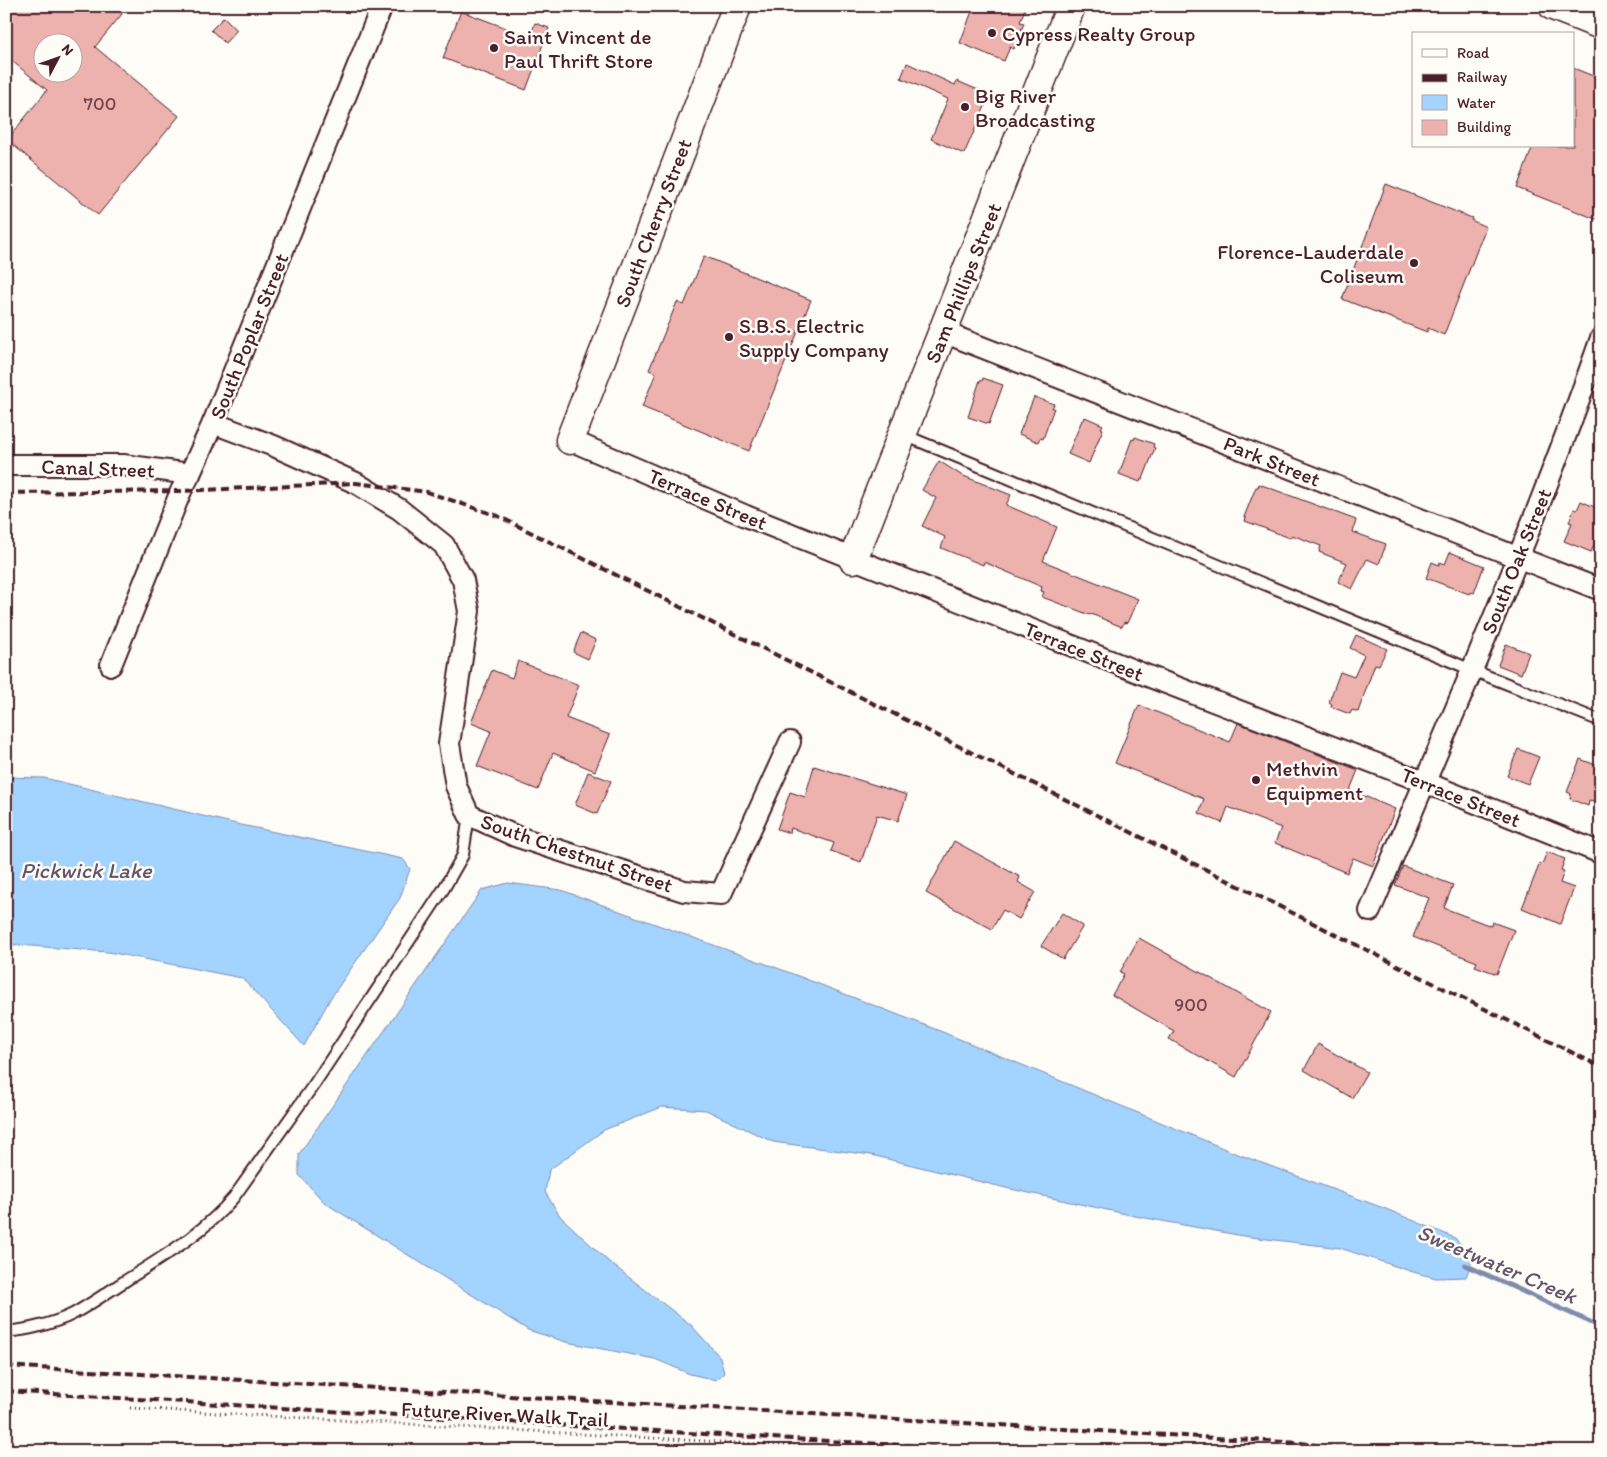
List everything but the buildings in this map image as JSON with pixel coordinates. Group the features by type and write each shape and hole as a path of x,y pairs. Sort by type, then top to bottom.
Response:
{"street":[{"name":"South Poplar Street","path":"111,665 181,490 214,423 382,6"},
{"name":"South Cherry Street","path":"570,440 737,6"},
{"name":"Sam Phillips Street","path":"853,559 1071,6"},
{"path":"1554,6 1601,25"},
{"name":"Park Street","path":"943,332 1601,590"},
{"name":"South Oak Street","path":"1370,911 1518,557 1574,416 1601,338"},
{"name":"South Chestnut Street","path":"214,423 356,483 399,509 444,546 463,580 469,610 449,744 456,786 469,815 515,836 684,890 721,894 790,742"},
{"name":"Terrace Street","path":"570,440 746,516 853,559 1601,852"},
{"name":"Canal Street","path":"6,465 123,465 190,474"}],"lane":[{"path":"903,434 1472,670 1601,721"},
{"path":"6,1331 20,1332 72,1314 174,1250 221,1212 234,1197 315,1083 443,890 463,855 469,815"}],"path":[{"name":"Future River Walk Trail","path":"130,1408 878,1451"}],"water":[{"name":"Pickwick Lake","path":"6,777 44,778 232,823 403,859 410,869 400,898 330,999 304,1046 242,978 108,952 6,944"},
{"path":"508,883 561,890 780,969 940,1031 1235,1153 1386,1209 1455,1238 1473,1258 1466,1277 1436,1278 1340,1248 1243,1236 1135,1216 1006,1188 871,1155 773,1142 706,1110 662,1107 604,1130 549,1170 545,1192 560,1216 609,1262 691,1325 720,1357 724,1373 716,1380 690,1374 655,1359 566,1342 528,1330 325,1203 299,1175 299,1154 482,890"}],"waterway":[{"name":"Sweetwater Creek","path":"1465,1265 1601,1327"}],"railway":[{"path":"6,493 181,491 356,483 427,492 498,516 1601,1067"},
{"path":"6,1366 1301,1443 1362,1451"},
{"path":"6,1391 1010,1451"}],"place":[{"name":"Cypress Realty Group","path":"992,33"},
{"name":"Saint Vincent de Paul Thrift Store","path":"494,48"},
{"name":"Big River Broadcasting","path":"965,107"},
{"name":"Florence-Lauderdale Coliseum","path":"1414,263"},
{"name":"S.B.S. Electric Supply Company","path":"729,337"},
{"name":"Methvin Equipment","path":"1256,780"}]}
